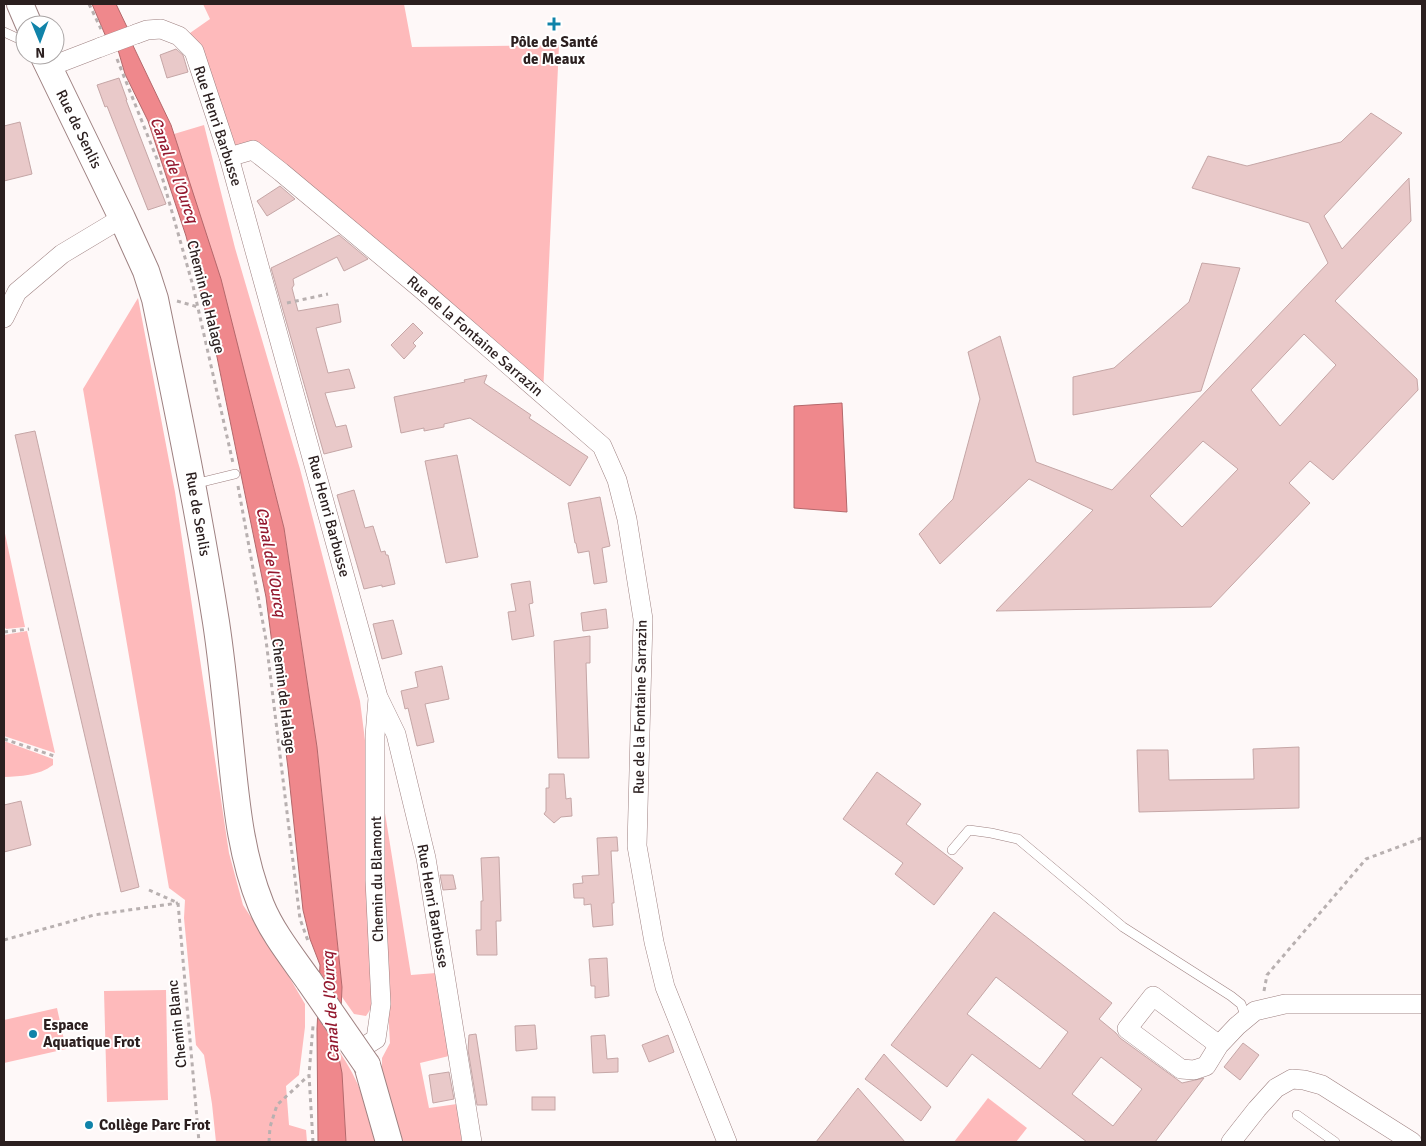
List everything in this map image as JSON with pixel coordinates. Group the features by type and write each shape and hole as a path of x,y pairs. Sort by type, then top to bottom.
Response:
{"main road":[{"name":"Rue de Senlis","path":"48,65 122,218 146,271 155,299 193,485 220,648 240,834 248,867 261,905 271,925 362,1058 390,1142"}],"street":[{"name":"Rue Henri Barbusse","path":"65,56 106,46 147,30 160,28 179,36 194,52 230,157 378,697 396,734 426,858 472,1142"},
{"name":"Rue de la Fontaine Sarrazin","path":"230,157 253,150 282,172 420,288 602,446 618,480 627,519 643,619 637,846 640,865 654,942 665,987 727,1142"},
{"path":"4,318 17,292 62,254 122,218"},
{"name":"Chemin du Blamont","path":"362,1058 376,1040 381,1004 375,880 375,736 378,697"},
{"path":"1219,1045 1153,996 1126,1029 1181,1069 1194,1070 1206,1066 1219,1045 1237,1026 1254,1014 1285,1004 1422,1004"},
{"path":"1232,1142 1257,1108 1276,1088 1292,1079 1304,1080 1322,1086 1412,1142"}],"lane":[{"path":"193,485 235,474"},
{"path":"952,850 969,830 1018,840 1123,927 1231,996 1254,1014"},
{"path":"1297,1115 1335,1142"}],"path":[{"name":"Chemin de Halage","path":"90,4 106,46 157,159 197,300 235,474 266,640 300,919 308,942"},
{"path":"271,306 328,294"},
{"path":"4,632 29,629"},
{"path":"4,739 57,757"},
{"path":"1254,1014 1267,974 1366,859 1422,838"},
{"path":"149,890 178,903"},
{"path":"4,940 94,915 178,903"},
{"name":"Chemin Blanc","path":"178,903 199,1142"},
{"path":"313,1142 309,1075 314,1016"},
{"path":"269,1142 270,1127 277,1105 309,1075"}],"shaded area":[{"path":"203,4 404,4 412,47 559,45 543,394 253,150 229,157 194,51 190,33 210,19"},
{"path":"204,125 235,248 300,469 360,701 368,764 372,1007 366,1016 354,1014 342,997 317,747 284,528 254,412 174,134"},
{"path":"138,298 175,492 229,853 243,905 278,958 305,1004 305,1027 299,1075 286,1086 289,1125 306,1130 307,1142 216,1142 204,1055 196,1045 184,918 185,900 169,888 83,389"},
{"path":"4,529 25,627 6,629 4,626"},
{"path":"27,631 55,753 4,736 4,635"},
{"path":"4,741 53,759 53,765 47,769 23,776 4,777"},
{"path":"380,782 411,975 436,973 449,1056 420,1063 429,1108 457,1104 462,1142 398,1142 382,1073 382,1058 390,1043 381,887"},
{"path":"166,990 168,1100 107,1102 104,991"},
{"name":"Espace Aquatique Frot","path":"57,1008 66,1049 4,1063 4,1020"},
{"path":"339,1051 367,1106 378,1142 346,1142"},
{"path":"988,1098 1027,1128 1016,1142 954,1142"}],"water":[{"name":"Canal de l'Ourcq","path":"92,4 116,4 127,27 125,28 126,31 171,125 221,279 284,528 317,747 342,987 339,1058 342,1073 346,1142 318,1142 317,1029 320,965 310,939 303,910 288,768 266,597 217,357 186,236 148,121 125,74 114,36 106,37"},
{"path":"842,403 847,512 794,508 794,406"}],"building":[{"path":"176,49 183,55 188,72 167,78 160,55"},
{"path":"119,78 166,204 148,210 97,85"},
{"path":"1371,113 1402,133 1324,216 1342,249 1409,178 1411,221 1335,301 1417,379 1418,390 1333,480 1310,461 1289,483 1310,503 1211,607 996,611 1093,510 1029,479 940,564 919,534 953,499 980,399 968,352 1000,336 1036,462 1112,490 1328,263 1309,223 1192,188 1208,156 1247,166 1341,142","holes":["1304,334 1336,365 1280,426 1251,390","1203,441 1238,469 1182,527 1150,496"]},
{"path":"20,122 32,174 4,181 4,126"},
{"path":"280,186 295,199 267,216 257,201"},
{"path":"339,235 368,259 344,271 337,257 293,279 294,285 292,288 298,311 338,304 341,322 316,328 328,373 349,369 355,388 325,393 336,427 346,425 352,447 324,454 271,268"},
{"path":"1202,263 1240,268 1201,391 1073,415 1073,377 1114,368 1189,302"},
{"path":"413,323 423,333 413,343 416,346 404,359 391,345"},
{"path":"487,375 484,383 531,415 529,418 588,457 570,486 470,418 444,424 444,427 424,431 424,428 401,433 394,397 465,382 464,380"},
{"path":"35,431 139,887 121,892 15,435"},
{"path":"457,455 478,557 446,563 425,461"},
{"path":"354,490 365,528 373,526 381,552 385,551 386,555 388,555 395,584 364,589 337,495"},
{"path":"600,497 610,546 602,548 607,582 594,584 589,551 578,553 568,503"},
{"path":"530,581 533,603 529,604 534,636 512,640 508,612 516,611 511,584"},
{"path":"606,609 608,628 583,631 581,613"},
{"path":"393,620 402,654 382,659 373,624"},
{"path":"590,636 590,663 586,663 589,758 558,758 554,641"},
{"path":"442,666 449,699 425,704 434,742 417,746 408,708 405,709 401,691 418,687 415,672"},
{"path":"1299,747 1299,808 1139,812 1137,750 1168,750 1169,780 1254,779 1253,749"},
{"path":"877,772 921,804 906,824 963,868 934,905 895,874 903,863 843,819"},
{"path":"549,774 564,774 566,799 571,798 572,816 561,817 554,823 544,814 546,811 546,788 549,788"},
{"path":"21,801 31,845 4,852 4,805"},
{"path":"617,837 618,851 611,851 614,903 612,903 613,925 593,927 591,904 584,905 584,898 574,898 573,884 583,883 582,876 599,875 597,838"},
{"path":"499,857 501,921 496,921 497,955 477,955 476,930 481,930 481,901 483,901 481,858"},
{"path":"440,875 453,875 456,889 443,890"},
{"path":"994,912 1112,1003 1099,1019 1120,1038 1182,1083 1204,1078 1155,1142 1087,1142 972,1054 947,1087 891,1045","holes":["996,977 1068,1032 1040,1069 967,1014","1101,1057 1142,1089 1113,1126 1072,1094"]},
{"path":"607,958 609,996 595,998 595,986 591,986 589,959"},
{"path":"535,1025 537,1049 516,1051 515,1026"},
{"path":"476,1034 487,1105 477,1105 468,1050 469,1035"},
{"path":"605,1035 607,1059 618,1058 618,1072 593,1073 591,1036"},
{"path":"668,1035 674,1052 649,1062 642,1045"},
{"path":"1243,1043 1259,1055 1240,1080 1224,1067"},
{"path":"884,1054 931,1107 921,1121 865,1079"},
{"path":"449,1072 454,1099 433,1103 429,1075"},
{"path":"858,1088 905,1142 816,1142"},
{"path":"532,1097 555,1097 555,1110 532,1110"}],"place":[{"name":"Pôle de Santé de Meaux","path":"554,24"},
{"name":"Espace Aquatique Frot","path":"33,1034"},
{"name":"Collège Parc Frot","path":"89,1125"}]}
